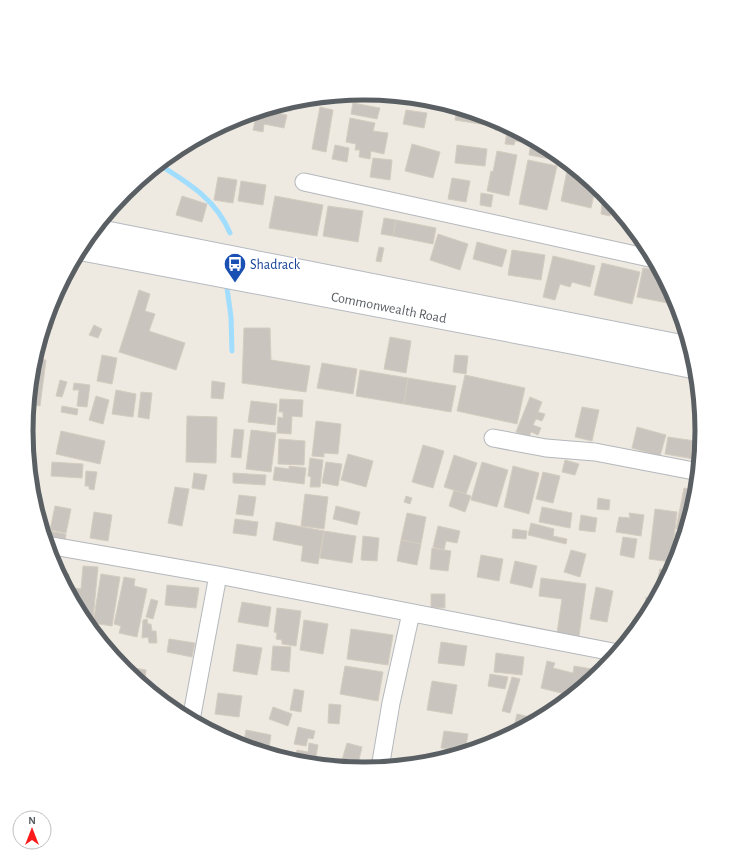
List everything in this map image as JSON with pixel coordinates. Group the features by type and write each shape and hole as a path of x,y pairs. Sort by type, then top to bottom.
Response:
{"main road":[{"name":"Commonwealth Road","path":"100,231 685,347"},
{"name":"Commonwealth Road","path":"87,249 690,367"}],"street":[{"path":"304,182 647,257"},
{"path":"494,438 546,448 595,452 693,471"},
{"path":"54,546 218,575 411,613 608,656"},
{"path":"192,714 218,575"},
{"path":"381,762 411,613"}],"building":[{"path":"353,103 380,108 377,119 351,114"},
{"path":"418,104 441,109 418,105"},
{"path":"320,107 333,110 326,152 312,149"},
{"path":"292,108 291,111 283,110"},
{"path":"406,110 427,113 424,128 403,124"},
{"path":"274,112 287,115 284,128 264,124 263,132 253,130 256,118"},
{"path":"456,113 493,126 455,120"},
{"path":"350,118 375,123 373,131 388,133 384,154 371,151 370,159 359,157 360,150 355,150 356,144 346,142"},
{"path":"496,127 506,132 495,130"},
{"path":"507,132 528,143 515,141 514,145 505,144"},
{"path":"412,144 440,152 433,178 405,171"},
{"path":"531,144 556,160 529,155"},
{"path":"335,145 349,148 347,162 332,159"},
{"path":"457,145 487,149 485,166 455,163"},
{"path":"497,151 517,155 509,196 487,191 491,171 493,172"},
{"path":"373,158 392,160 390,180 370,177"},
{"path":"528,160 557,166 547,210 519,204"},
{"path":"567,171 571,172 594,193 591,208 561,201"},
{"path":"218,177 237,180 233,203 214,200"},
{"path":"452,178 470,181 466,202 448,199"},
{"path":"241,181 266,185 263,205 238,201"},
{"path":"481,193 493,195 491,207 480,205"},
{"path":"182,196 207,204 202,222 176,215"},
{"path":"275,196 323,205 317,236 269,228"},
{"path":"602,200 611,209 610,216 601,214"},
{"path":"328,206 363,211 358,242 323,236"},
{"path":"384,218 396,220 393,236 381,234"},
{"path":"396,220 436,228 433,244 393,236"},
{"path":"438,234 468,244 460,270 430,260"},
{"path":"477,242 507,250 502,267 473,259"},
{"path":"379,247 384,248 381,262 376,261"},
{"path":"512,250 545,255 541,280 508,275"},
{"path":"553,256 595,266 590,287 572,282 570,287 560,284 555,300 543,297"},
{"path":"602,263 640,272 632,304 594,295"},
{"path":"643,268 655,270 671,304 637,297"},
{"path":"139,290 150,294 145,311 155,314 149,331 185,343 176,370 119,352"},
{"path":"52,321 54,322 52,329 50,328"},
{"path":"94,325 102,329 98,338 89,335"},
{"path":"244,328 270,328 271,360 310,366 306,392 242,383"},
{"path":"390,337 411,341 406,373 384,369"},
{"path":"102,355 117,358 112,384 97,381"},
{"path":"455,355 468,356 466,374 453,372"},
{"path":"41,360 46,360 40,406 34,405"},
{"path":"322,363 357,369 353,394 317,388"},
{"path":"360,370 408,378 404,404 356,396"},
{"path":"465,375 525,388 517,424 457,411"},
{"path":"408,378 456,386 451,412 404,404"},
{"path":"60,380 67,382 62,397 56,396"},
{"path":"212,381 225,383 223,399 211,398"},
{"path":"74,383 90,385 87,407 77,406 79,390 73,390"},
{"path":"116,390 136,394 133,417 112,414"},
{"path":"141,392 152,393 149,419 138,417"},
{"path":"96,396 109,400 103,424 89,420"},
{"path":"530,397 542,402 538,412 545,414 542,421 536,419 533,425 541,428 538,435 531,432 529,437 516,432"},
{"path":"280,399 303,400 302,417 292,416 291,434 277,433 278,417 283,418 283,412 279,412"},
{"path":"251,401 277,404 275,425 248,422"},
{"path":"62,406 78,409 77,415 61,412"},
{"path":"582,407 599,410 592,441 575,437"},
{"path":"187,416 217,417 216,463 186,462"},
{"path":"316,421 341,424 338,454 324,453 324,457 312,456"},
{"path":"637,427 666,435 660,456 632,448"},
{"path":"234,429 244,430 241,458 231,457"},
{"path":"251,430 276,433 271,472 246,469"},
{"path":"61,431 105,441 100,464 56,454"},
{"path":"668,437 696,441 694,459 665,454"},
{"path":"279,439 305,441 304,465 278,464"},
{"path":"423,445 444,451 433,488 412,482"},
{"path":"348,454 373,461 366,487 341,480"},
{"path":"454,455 477,463 466,494 444,487"},
{"path":"310,458 323,460 320,487 310,487 311,477 308,476"},
{"path":"565,460 579,464 575,475 562,472"},
{"path":"52,462 83,464 82,478 51,476"},
{"path":"326,462 342,464 338,486 322,483"},
{"path":"482,462 508,470 497,507 471,500"},
{"path":"289,466 306,468 304,484 273,480 275,467 289,469"},
{"path":"513,466 539,473 529,514 504,507"},
{"path":"86,471 97,472 94,490 89,489 89,486 85,486"},
{"path":"543,472 560,476 553,503 536,499"},
{"path":"194,473 207,475 204,490 192,488"},
{"path":"233,473 266,475 265,485 233,483"},
{"path":"175,487 189,489 182,526 168,523"},
{"path":"684,488 691,490 681,530 676,529"},
{"path":"454,490 471,496 465,512 449,506"},
{"path":"305,494 328,497 324,529 301,526"},
{"path":"239,495 256,497 253,516 236,514"},
{"path":"406,496 412,498 410,504 404,502"},
{"path":"598,498 610,500 609,510 597,509"},
{"path":"55,506 71,509 66,533 50,530"},
{"path":"336,506 360,512 357,525 333,519"},
{"path":"542,507 572,513 570,528 539,522"},
{"path":"655,509 677,512 672,556 669,562 649,559"},
{"path":"94,512 112,515 108,541 90,538"},
{"path":"407,513 426,517 421,544 401,540"},
{"path":"629,513 644,515 641,536 616,532 619,517 630,518"},
{"path":"581,515 597,518 595,532 579,530"},
{"path":"235,519 258,522 256,536 233,533"},
{"path":"276,522 324,531 318,564 301,561 303,546 273,540"},
{"path":"531,523 554,529 553,536 567,539 566,544 528,535"},
{"path":"438,526 460,531 457,543 446,541 444,550 433,547"},
{"path":"513,529 527,531 526,539 512,538"},
{"path":"324,531 356,536 352,563 320,558"},
{"path":"49,532 66,534 65,542 52,540"},
{"path":"676,532 680,532 674,548"},
{"path":"363,536 379,538 377,561 361,560"},
{"path":"623,537 637,539 634,558 620,555"},
{"path":"401,540 421,544 417,565 397,561"},
{"path":"432,548 451,551 448,571 430,569"},
{"path":"571,550 586,554 580,577 564,572"},
{"path":"481,555 503,559 499,581 477,577"},
{"path":"515,561 537,566 532,588 510,583"},
{"path":"83,566 98,567 93,620 72,588 81,589"},
{"path":"660,569 666,570 660,582 657,582"},
{"path":"65,574 69,574 68,581"},
{"path":"101,574 120,577 112,626 95,623 93,621"},
{"path":"124,577 135,579 134,586 147,589 137,637 119,633 121,626 114,624"},
{"path":"541,578 586,584 579,636 557,633 562,599 539,596"},
{"path":"167,585 199,588 196,608 165,605"},
{"path":"596,587 613,591 607,622 590,619"},
{"path":"431,594 445,594 445,608 431,608"},
{"path":"646,597 652,598 645,607"},
{"path":"151,599 158,601 153,619 146,617"},
{"path":"242,602 271,607 268,627 238,622"},
{"path":"277,608 301,611 296,646 282,644 282,640 276,639 277,633 274,632"},
{"path":"147,619 148,624 151,624 152,631 156,631 157,643 149,643 148,637 142,638 143,620"},
{"path":"304,620 328,624 323,654 300,650"},
{"path":"351,629 393,635 388,665 347,659"},
{"path":"169,639 195,643 192,657 167,652"},
{"path":"441,642 467,646 464,666 438,663"},
{"path":"237,644 262,648 257,675 233,671"},
{"path":"273,646 291,647 289,672 271,670"},
{"path":"496,653 524,657 522,675 494,672"},
{"path":"547,661 555,663 553,668 573,673 574,666 592,669 591,672 566,694 541,688"},
{"path":"345,666 383,672 378,701 340,694"},
{"path":"133,668 146,670 145,679"},
{"path":"490,674 508,677 505,689 488,686"},
{"path":"512,677 520,679 510,713 502,711"},
{"path":"432,681 457,685 452,714 427,710"},
{"path":"294,689 304,691 301,712 290,710"},
{"path":"218,693 242,696 239,717 215,714"},
{"path":"329,704 341,705 339,724 328,723"},
{"path":"273,707 292,714 288,726 269,719"},
{"path":"517,714 530,717 530,718 514,726"},
{"path":"298,727 315,731 313,739 308,738 306,746 294,744"},
{"path":"246,730 271,735 269,748 244,739"},
{"path":"444,731 468,734 466,746 455,750 441,748"},
{"path":"309,743 318,745 316,759 296,755 297,750 308,752"},
{"path":"347,743 362,747 359,762 341,762"}],"waterway":[{"path":"164,168 190,185 209,201 224,221 230,233"},
{"path":"227,288 231,317 232,351"}],"place":[{"name":"Shadrack","path":"235,284"}]}
